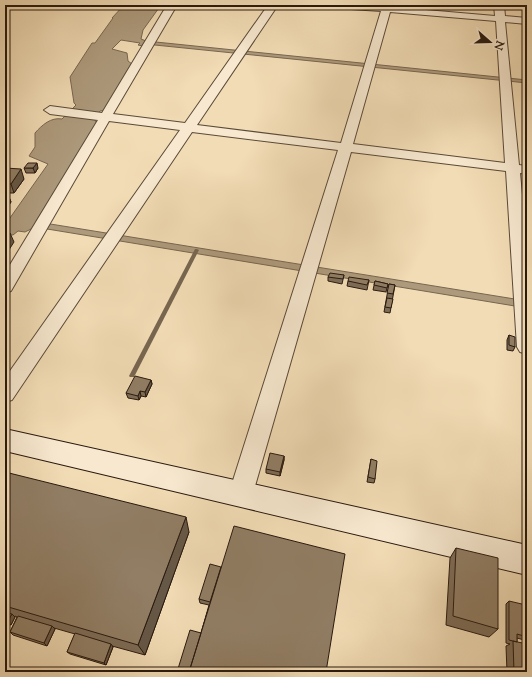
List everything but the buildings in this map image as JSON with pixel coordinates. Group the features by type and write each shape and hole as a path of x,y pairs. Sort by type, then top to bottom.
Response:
{"street":[{"path":"5,288 103,116 150,43 172,5"},
{"path":"5,394 273,5"},
{"path":"336,5 386,7 527,21"},
{"path":"499,5 505,79 520,169 523,303 527,347"},
{"path":"241,493 346,147 386,7"},
{"path":"55,110 520,169"},
{"path":"5,440 241,493 527,560"}],"shaded area":[{"path":"124,5 161,5 143,30 141,39 146,41 527,80 527,83 145,44 143,46 138,45 140,43 121,40 112,49 127,53 128,61 132,64 105,110 100,111 94,118 97,124 36,221 527,301 527,308 35,227 25,232 18,231 13,235 5,234 5,225 48,164 29,156 35,147 35,133 50,120 62,119 76,105 74,103 70,77 92,43 95,43 112,18"}],"waterway":[{"path":"132,376 197,250"}]}
